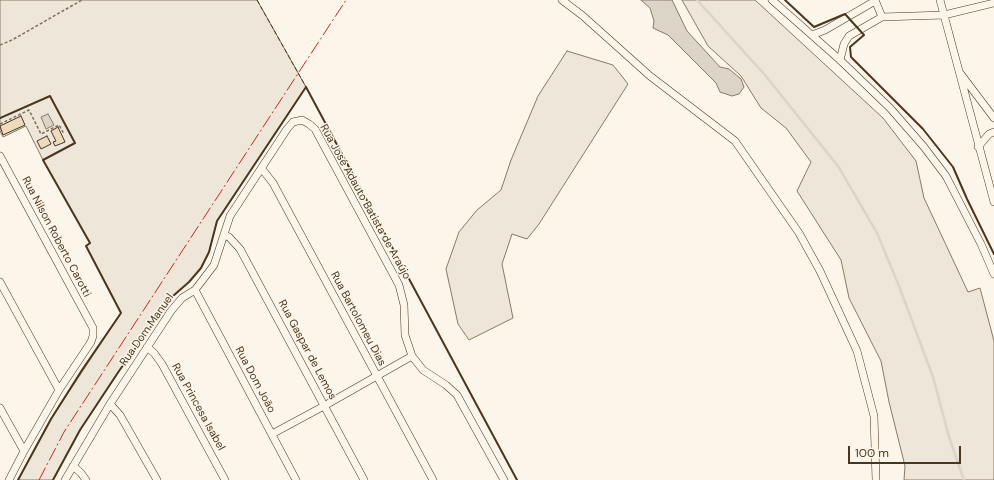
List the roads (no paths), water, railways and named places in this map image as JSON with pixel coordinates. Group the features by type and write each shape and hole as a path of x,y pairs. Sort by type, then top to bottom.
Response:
{"street":[{"path":"562,0 588,20 650,76 735,141 799,233 820,271 857,351 874,416 876,480"},
{"path":"772,0 840,60 890,108 924,147 949,183 981,244 994,274"},
{"path":"812,35 825,30 875,0 882,17"},
{"path":"940,0 978,147 994,202"},
{"path":"840,60 844,44 849,36 882,17 944,15 994,4"},
{"path":"958,70 994,118"},
{"name":"Rua Dom Manuel","path":"65,480 110,404 147,347 182,298 195,290 214,265 230,216 287,129 293,122 302,120"},
{"name":"Rua José Adauto Batista de Araújo","path":"302,120 315,129 399,285 404,305 405,335 412,356 423,370 446,385 457,395 504,480"},
{"path":"978,147 989,134 994,132"},
{"name":"Rua Nilson Roberto Carotti","path":"0,156 93,328 93,336 90,342 59,390"},
{"name":"Rua Bartolomeu Dias","path":"262,169 273,183 433,480"},
{"name":"Rua Gaspar de Lemos","path":"224,235 229,237 240,249 364,480"},
{"path":"0,282 59,390 9,480"},
{"name":"Rua Dom João","path":"195,290 296,480"},
{"name":"Rua Princesa Isabel","path":"147,347 154,353 162,364 225,480"},
{"path":"272,434 377,377 412,356"},
{"path":"110,404 120,415 157,480"},
{"path":"0,408 24,451"},
{"path":"73,466 82,473 86,480"}],"waterway":[{"path":"697,0 765,75 838,166 877,233 899,286 933,377 949,437 964,480"}]}
